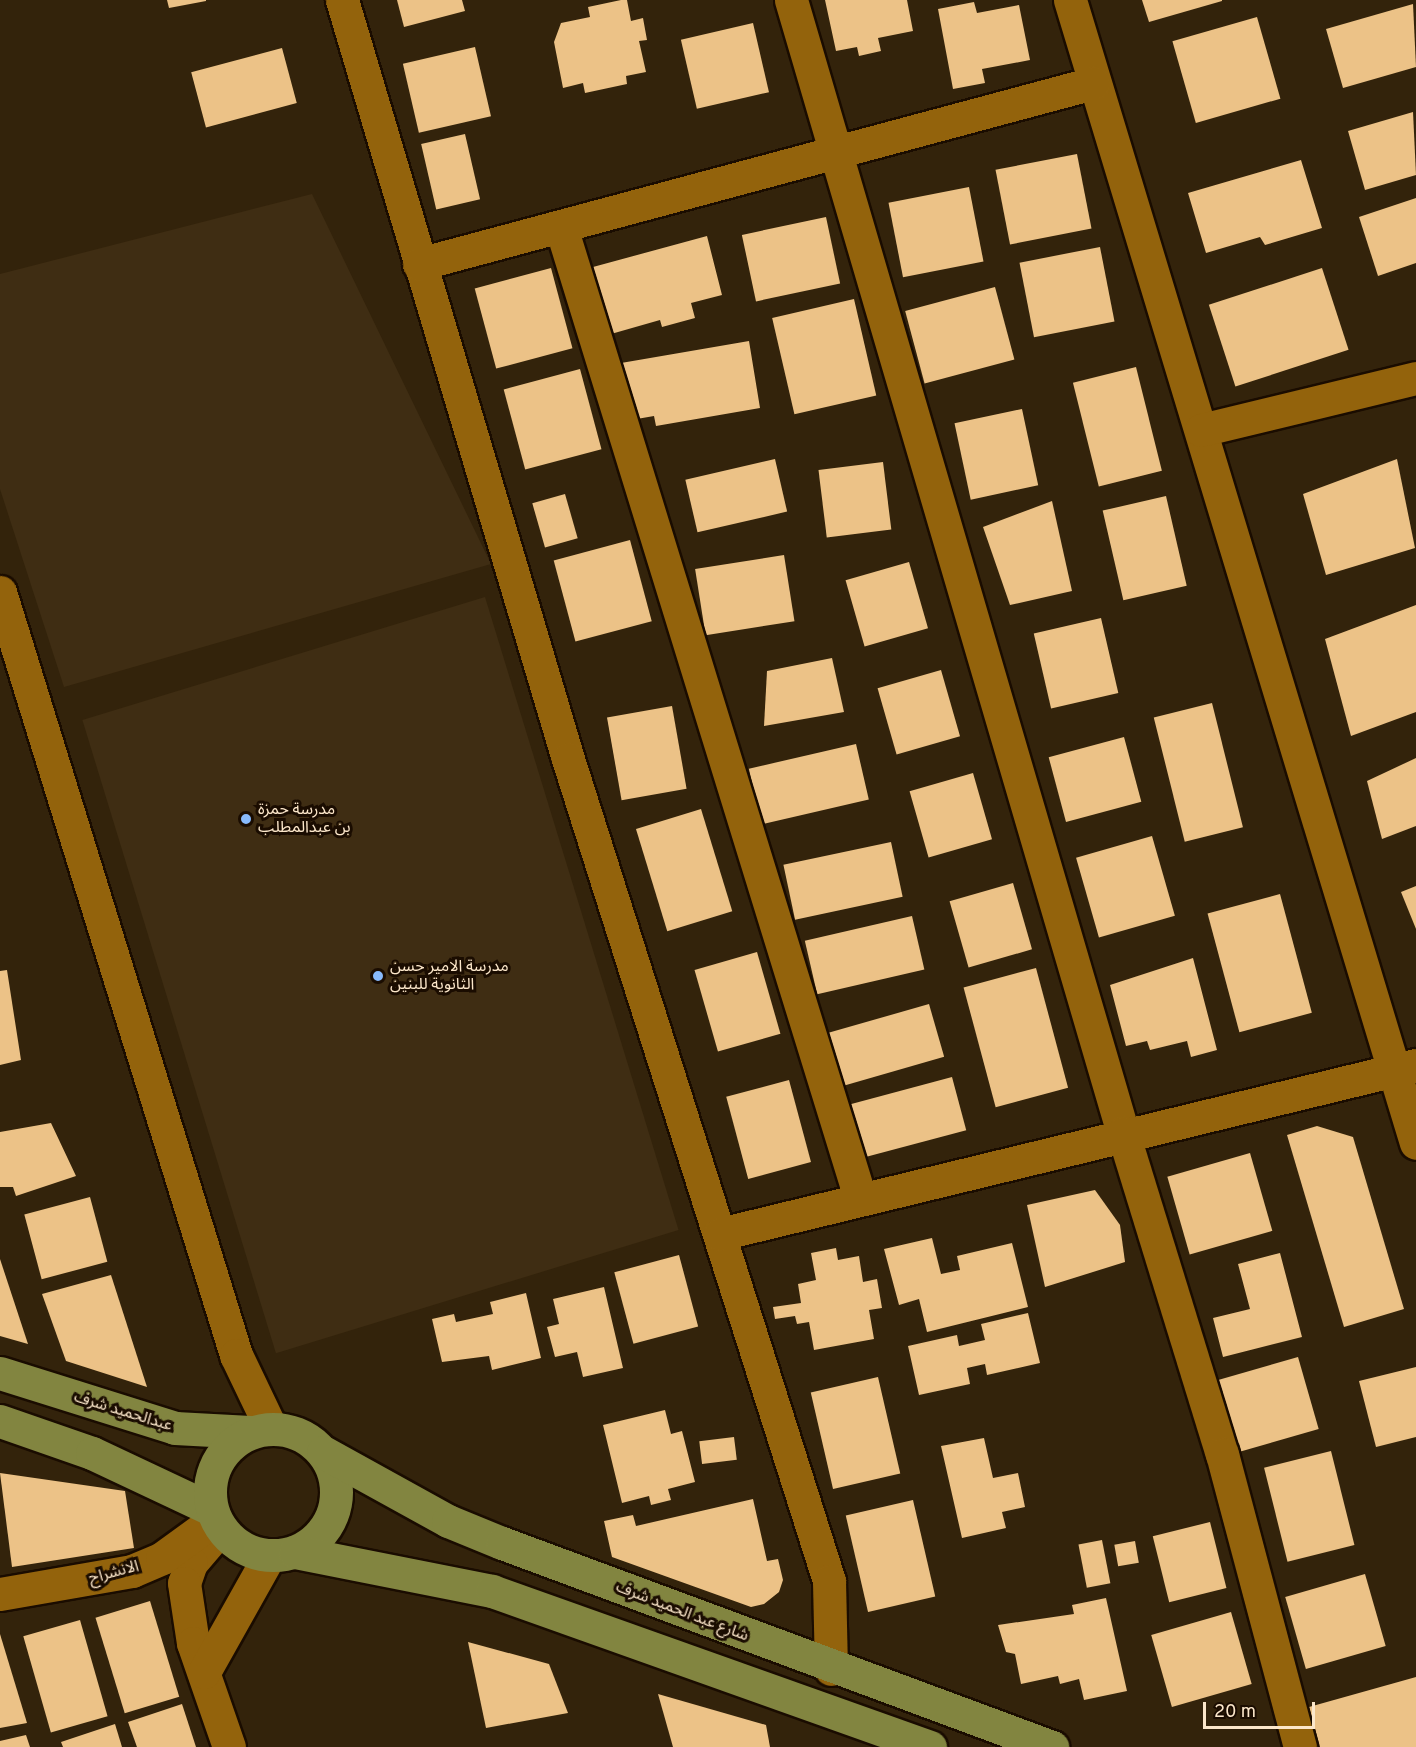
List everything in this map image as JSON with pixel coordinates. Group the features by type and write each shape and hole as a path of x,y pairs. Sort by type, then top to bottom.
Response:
{"main road":[{"name":"عبدالحميد شرف","path":"0,1373 175,1428 261,1430"},
{"path":"0,1421 92,1453 215,1519 242,1548 492,1591 874,1736 930,1747"},
{"path":"215,1519 212,1472 233,1442 261,1430 291,1431 323,1452 333,1470 335,1509 326,1528 282,1554"},
{"name":"شارع عبد الحميد شرف","path":"323,1452 448,1521 831,1669 1052,1747"}],"street":[{"path":"342,0 568,759 829,1581 831,1669"},
{"path":"791,0 1123,1133 1222,1454 1300,1747"},
{"path":"1070,0 1093,82 1201,430 1404,1069 1416,1143"},
{"path":"419,264 836,155 1093,82"},
{"path":"561,227 860,1198"},
{"path":"1201,430 1416,378"},
{"path":"0,592 261,1430"},
{"path":"720,1234 1123,1133 1404,1069"},
{"path":"215,1519 191,1563 184,1583 194,1642 229,1747"},
{"name":"الانشراح","path":"0,1593 132,1571 190,1541 215,1519"},
{"path":"204,1672 282,1554"}],"shaded area":[{"path":"312,194 491,564 64,687 0,489 0,274"},
{"name":"مدرسة الامير حسن الثانوية للبنين","path":"485,597 679,1230 276,1353 82,720"}],"building":[{"path":"167,0 206,0 206,1 169,8"},
{"path":"397,0 462,0 465,11 404,27"},
{"path":"627,0 631,21 643,18 647,40 639,41 646,72 626,76 627,84 585,93 583,83 563,88 554,42 561,23 590,17 588,7"},
{"path":"825,0 907,0 913,31 878,38 881,51 859,56 857,47 836,51"},
{"path":"1142,0 1222,0 1222,1 1149,22"},
{"path":"974,2 977,13 1019,5 1030,60 982,69 985,83 953,89 938,9"},
{"path":"1413,4 1416,67 1343,88 1326,29"},
{"path":"1257,17 1280,99 1196,123 1172,41"},
{"path":"753,23 769,92 697,109 681,40"},
{"path":"475,47 491,116 419,133 403,64"},
{"path":"282,48 297,103 206,127 191,72"},
{"path":"1413,112 1416,175 1365,190 1348,131"},
{"path":"465,134 480,199 436,209 421,144"},
{"path":"1077,154 1092,229 1010,244 996,170"},
{"path":"1301,160 1322,228 1265,245 1260,237 1206,253 1188,193"},
{"path":"969,187 984,262 903,277 889,203"},
{"path":"1416,198 1416,263 1378,276 1359,217"},
{"path":"826,217 840,284 756,301 742,235"},
{"path":"707,236 722,295 691,303 695,318 662,327 660,320 611,334 593,267"},
{"path":"1100,247 1115,322 1034,337 1020,263"},
{"path":"551,268 572,348 496,369 475,288"},
{"path":"1322,268 1349,350 1235,387 1209,305"},
{"path":"995,287 1014,359 925,384 905,311"},
{"path":"854,299 876,395 794,414 772,318"},
{"path":"749,341 760,408 656,426 654,416 631,420 621,363"},
{"path":"1136,367 1162,471 1099,487 1073,383"},
{"path":"580,369 601,449 525,470 504,389"},
{"path":"1022,409 1038,485 971,500 955,423"},
{"path":"775,459 787,512 698,532 685,480"},
{"path":"1397,459 1415,548 1326,575 1303,494"},
{"path":"883,462 891,529 827,537 818,470"},
{"path":"565,494 578,538 545,548 532,503"},
{"path":"1166,496 1187,586 1123,600 1103,511"},
{"path":"1052,501 1072,591 1010,605 983,527"},
{"path":"630,540 652,621 575,642 554,560"},
{"path":"784,555 794,621 706,635 695,569"},
{"path":"909,562 928,628 865,647 846,580"},
{"path":"1416,605 1416,712 1351,736 1325,639"},
{"path":"1101,618 1118,693 1051,709 1034,634"},
{"path":"832,658 844,712 764,726 767,671"},
{"path":"941,670 960,736 897,755 878,688"},
{"path":"1212,703 1243,827 1185,842 1154,718"},
{"path":"672,706 687,789 622,800 607,717"},
{"path":"1124,737 1141,802 1066,822 1049,757"},
{"path":"856,744 869,800 762,824 749,769"},
{"path":"1416,758 1416,826 1382,839 1367,781"},
{"path":"973,773 992,839 929,858 910,791"},
{"path":"701,809 732,911 667,931 636,829"},
{"path":"1152,836 1175,916 1099,938 1076,858"},
{"path":"891,842 903,897 795,920 783,865"},
{"path":"1013,883 1032,949 969,968 950,901"},
{"path":"1416,886 1416,929 1401,892"},
{"path":"1280,894 1312,1013 1239,1032 1208,913"},
{"path":"912,916 924,970 817,994 805,941"},
{"path":"757,952 780,1034 718,1052 695,970"},
{"path":"1193,958 1217,1050 1191,1057 1187,1041 1150,1050 1147,1041 1126,1046 1110,985"},
{"path":"1036,968 1068,1088 996,1107 964,987"},
{"path":"7,970 21,1060 0,1065 0,971"},
{"path":"929,1004 944,1057 838,1087 823,1034"},
{"path":"952,1077 966,1130 860,1159 846,1105"},
{"path":"789,1080 811,1162 748,1179 726,1097"},
{"path":"51,1123 76,1176 16,1196 13,1187 0,1187 0,1132"},
{"path":"1317,1126 1353,1137 1404,1309 1344,1327 1287,1135"},
{"path":"1250,1153 1272,1231 1190,1255 1167,1177"},
{"path":"1095,1190 1120,1225 1125,1262 1045,1287 1027,1205"},
{"path":"90,1197 107,1262 42,1279 24,1215"},
{"path":"932,1238 941,1274 960,1270 957,1256 1012,1243 1028,1307 927,1332 919,1299 899,1305 884,1249"},
{"path":"836,1248 838,1260 859,1256 863,1282 877,1279 882,1308 869,1310 874,1339 814,1350 809,1322 797,1324 795,1316 775,1319 773,1307 801,1303 798,1284 816,1280 811,1253"},
{"path":"1280,1253 1302,1337 1223,1357 1213,1318 1250,1309 1238,1264"},
{"path":"679,1255 698,1326 633,1344 614,1272"},
{"path":"0,1259 28,1344 0,1336"},
{"path":"111,1275 147,1387 66,1361 42,1294"},
{"path":"604,1287 623,1368 583,1377 577,1352 555,1357 547,1327 559,1324 553,1299"},
{"path":"526,1293 541,1358 492,1370 489,1356 442,1362 432,1319 454,1314 456,1322 493,1314 490,1302"},
{"path":"1028,1313 1040,1363 987,1375 985,1364 967,1368 970,1384 919,1395 908,1346 957,1335 959,1346 985,1340 981,1324"},
{"path":"1298,1357 1319,1429 1239,1452 1218,1380"},
{"path":"1416,1367 1416,1437 1376,1447 1359,1381"},
{"path":"878,1377 900,1473 833,1489 811,1393"},
{"path":"665,1410 671,1434 682,1431 695,1482 668,1489 671,1500 651,1505 649,1496 622,1503 603,1425"},
{"path":"734,1437 737,1460 702,1464 699,1441"},
{"path":"984,1438 993,1478 1018,1473 1025,1507 1002,1512 1006,1528 962,1538 941,1446"},
{"path":"1331,1451 1354,1545 1288,1562 1264,1468"},
{"path":"0,1473 125,1491 134,1548 12,1567"},
{"path":"753,1499 767,1561 778,1559 783,1580 779,1592 764,1604 751,1607 612,1557 604,1521 633,1515 636,1526"},
{"path":"913,1500 935,1596 868,1612 846,1516"},
{"path":"1210,1522 1226,1588 1169,1602 1153,1536"},
{"path":"1102,1540 1110,1583 1087,1588 1078,1545"},
{"path":"1135,1541 1139,1563 1118,1566 1114,1545"},
{"path":"1365,1574 1386,1646 1306,1669 1285,1597"},
{"path":"1106,1598 1127,1691 1084,1700 1079,1679 1060,1684 1058,1676 1021,1684 1015,1654 1006,1652 998,1625 1074,1614 1072,1605"},
{"path":"150,1601 179,1697 125,1713 95,1618"},
{"path":"1231,1612 1252,1684 1172,1707 1151,1635"},
{"path":"80,1620 108,1716 51,1732 23,1636"},
{"path":"0,1634 27,1723 0,1728"},
{"path":"468,1642 549,1664 568,1713 486,1728"},
{"path":"1416,1677 1416,1747 1320,1747 1309,1707"},
{"path":"658,1694 766,1725 770,1747 673,1747"},
{"path":"182,1704 196,1747 137,1747 128,1722"},
{"path":"115,1724 122,1747 63,1747 61,1742"},
{"path":"26,1735 30,1747 0,1747 0,1741"}],"place":[{"name":"مدرسة حمزة بن عبدالمطلب","path":"246,819"},
{"name":"مدرسة الامير حسن الثانوية للبنين","path":"378,976"}]}
